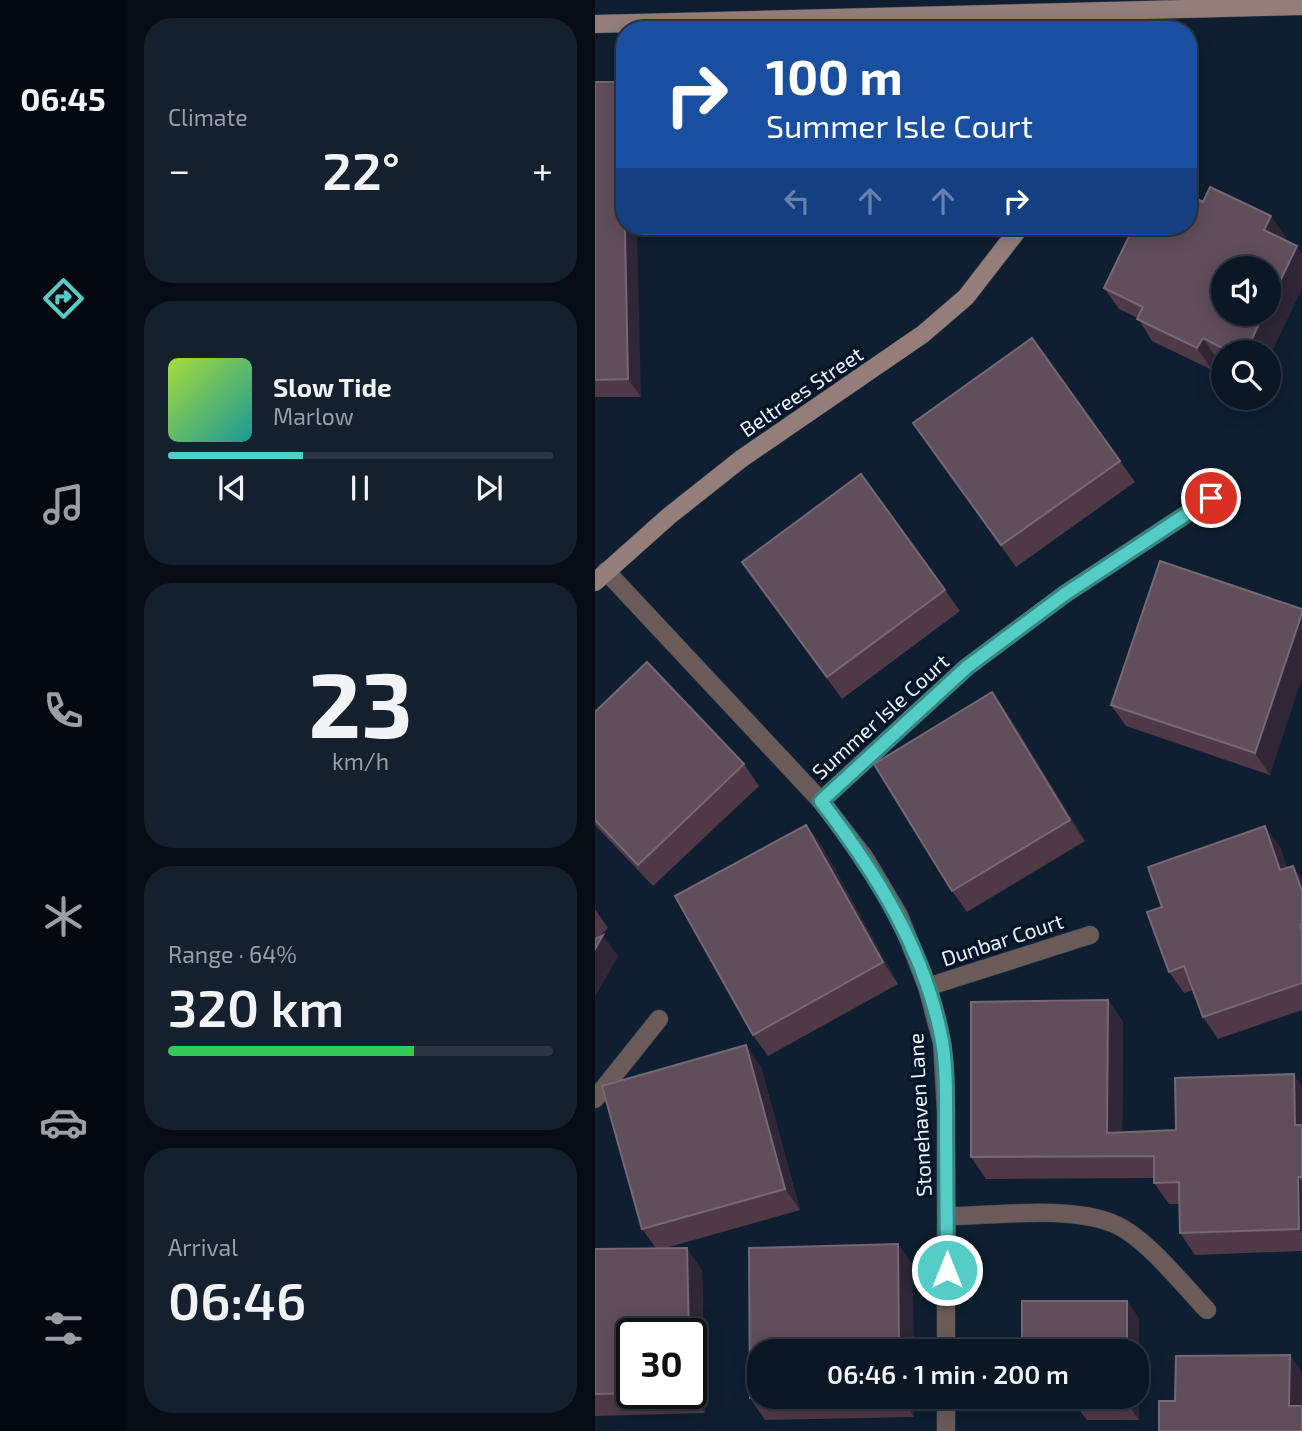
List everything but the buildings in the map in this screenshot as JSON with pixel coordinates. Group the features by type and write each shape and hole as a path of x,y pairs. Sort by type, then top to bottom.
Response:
{"main road":[{"path":"667,21 1077,4 1302,6"},
{"path":"595,24 616,23"},
{"name":"Beltrees Street","path":"601,577 669,516 741,458 923,334 966,297 1014,235"}],"street":[{"name":"Summer Isle Court","path":"821,801 967,667 1065,594 1211,498"},
{"name":"Stonehaven Lane","path":"601,577 821,801 865,858 899,915 927,987 942,1042 947,1216 946,1339"},
{"name":"Dunbar Court","path":"927,987 1090,935"},
{"path":"595,1099 659,1019"},
{"path":"947,1216 1073,1215 1114,1223 1143,1244 1207,1310"},
{"path":"946,1409 946,1431"}],"route":[{"path":"947,1270 946,1111 942,1042 927,987 899,915 865,858 821,801 967,667 1065,594 1211,498"}]}
